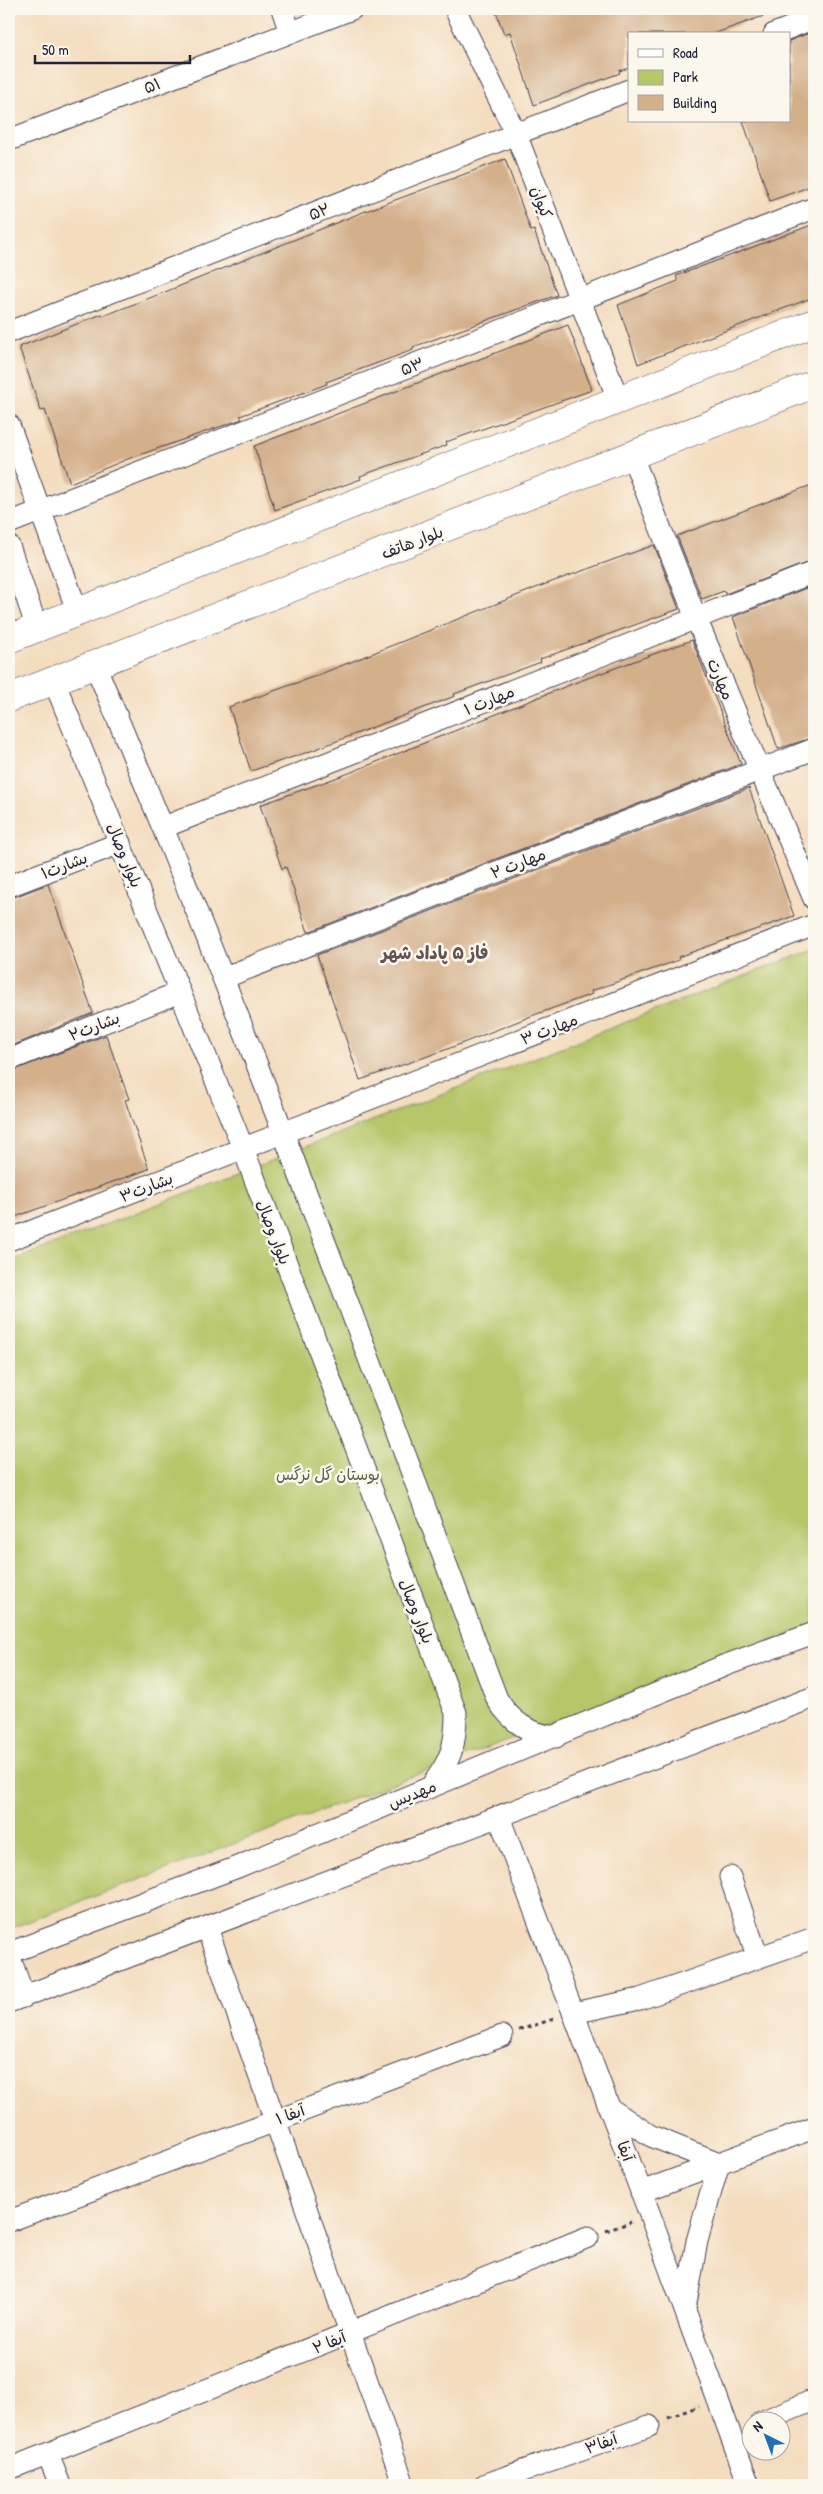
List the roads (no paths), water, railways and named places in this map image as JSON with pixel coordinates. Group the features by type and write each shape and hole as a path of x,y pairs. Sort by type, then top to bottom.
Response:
{"main road":[{"path":"9,639 814,323"},
{"name":"بلوار هاتف","path":"9,698 814,384"}],"street":[{"path":"282,9 290,32"},
{"name":"۵۱","path":"9,140 352,9"},
{"name":"کیوان","path":"455,9 516,134 618,400"},
{"path":"779,32 814,18"},
{"name":"۵۲","path":"9,332 628,90"},
{"name":"۵۳","path":"9,523 814,208"},
{"path":"9,425 42,510 78,613"},
{"name":"مهارت","path":"632,456 696,618 814,899"},
{"path":"9,546 36,628"},
{"name":"مهارت ۱","path":"164,827 814,572"},
{"path":"95,665 164,827 223,978 497,1699 504,1710 523,1728 541,1736 556,1737"},
{"name":"بلوار وصال","path":"54,681 243,1148 456,1713 456,1741 446,1767 432,1785"},
{"name":"مهارت ۲","path":"223,978 814,749"},
{"name":"بشارت۱","path":"9,886 120,843"},
{"name":"مهارت ۳","path":"283,1133 814,924"},
{"name":"بشارت۲","path":"9,1060 180,992"},
{"name":"بشارت۳","path":"9,1240 283,1133"},
{"name":"مهدیس","path":"9,1954 235,1868 432,1785 556,1737 726,1665 814,1633"},
{"path":"9,1954 16,1999 814,1697"},
{"name":"آبفا","path":"499,1817 650,2215 749,2485"},
{"path":"730,1877 758,1958"},
{"path":"207,1928 352,2333 404,2485"},
{"path":"573,2013 640,1999 814,1938"},
{"name":"آبفا ۱","path":"9,2221 276,2119 502,2036"},
{"path":"609,2108 651,2136 719,2163"},
{"path":"641,2192 814,2128"},
{"path":"685,2310 697,2242 719,2163"},
{"name":"آبفا ۲","path":"9,2470 588,2237"},
{"path":"785,2412 814,2400"},
{"name":"آبفا۳","path":"484,2485 649,2426"},
{"path":"730,2434 740,2430"},
{"path":"48,2454 60,2485"}],"district":[{"name":"فاز ۵ پاداد شهر","path":"435,953"}],"park label":[{"name":"بوستان گل نرگس","path":"328,1474"}]}
